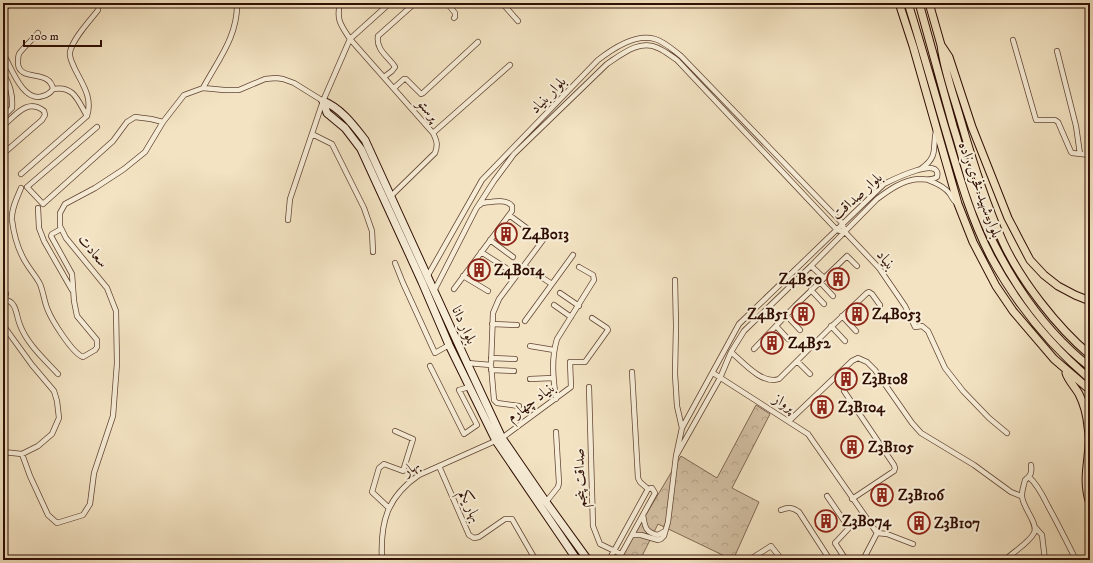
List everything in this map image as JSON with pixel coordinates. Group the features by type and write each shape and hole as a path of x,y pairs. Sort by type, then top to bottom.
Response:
{"main road":[{"path":"899,3 913,46 958,204 973,242 996,286 1013,311 1036,340 1066,370 1090,390"},
{"name":"بلوار شهید فخری زاده","path":"908,3 962,188 975,222 991,256 1004,280 1033,320 1048,338 1078,369 1090,379"},
{"name":"بلوار شهید فخری زاده","path":"919,3 972,191 988,229 1000,254 1023,294 1050,329 1079,359 1090,367"},
{"path":"929,3 941,45 943,60 968,148 985,197 1004,243 1024,279 1052,317 1077,344 1090,355"},
{"path":"941,45 949,57 972,127 1008,218 1030,260 1044,275 1058,286 1075,296 1090,301"},
{"path":"1066,370 1067,376 1074,384 1080,396 1086,414 1089,440 1085,484 1090,504"}],"street":[{"path":"3,9 12,3"},
{"path":"203,88 230,41 235,28 237,3"},
{"name":"پرستو","path":"340,3 338,17 340,24 350,39 433,133 437,141 438,147 435,153 390,197"},
{"path":"288,220 290,199 323,101 350,39 390,3"},
{"path":"384,77 395,67 378,47 378,36 415,3"},
{"path":"447,3 455,13 454,18"},
{"path":"502,3 518,21"},
{"path":"22,174 87,116 89,109 89,98 72,61 70,52 76,40 98,10"},
{"path":"38,33 19,54 20,69 23,73 48,79 53,89"},
{"name":"بلوار بنیاد","path":"425,279 482,180 598,60 612,49 626,42 641,39 654,38 667,45 681,56 842,223"},
{"path":"1013,40 1036,120 1055,120 1062,129 1069,150 1072,153 1090,155"},
{"path":"394,88 404,78 421,94 423,93 478,42"},
{"name":"بلوار بنیاد","path":"431,294 476,209 514,154 607,64 623,53 642,44 658,47 677,60 837,230"},
{"path":"1057,51 1076,126 1080,154"},
{"path":"3,56 20,84 30,96 45,96 53,89 61,87 68,89 74,95 87,116"},
{"path":"433,133 510,65"},
{"path":"3,72 10,85 13,99 12,108 3,117"},
{"name":"سعادت","path":"22,454 30,476 48,515 57,523 83,516 90,504 94,473 113,416 117,363 116,311 107,288 66,238 61,229 60,213 65,204 95,188 124,169 145,152 163,122 184,95 203,88 239,90 265,80 283,79 294,83 323,101"},
{"name":"بلوار دانا","path":"323,101 330,104 352,124 365,140 425,279 449,345 468,387 499,439 577,560"},
{"name":"بلوار دانا","path":"323,101 327,113 351,134 361,149 425,279"},
{"path":"3,126 24,108 31,106 39,107 44,111 45,115 42,120 4,153"},
{"path":"97,127 27,187 43,204 113,141 127,122 135,117 163,122"},
{"path":"920,170 931,159 934,152 936,130"},
{"path":"312,134 332,144 364,208 372,231 374,252"},
{"name":"بلوار صداقت","path":"667,530 676,456 682,428 739,324 884,184 895,178 920,170 931,167 935,168 937,171 937,177 934,179 917,179 906,182 887,191 877,199 744,331 731,352 720,378 676,456"},
{"path":"926,180 943,188 949,193 953,201 958,204"},
{"path":"21,188 14,204 12,218 14,233 22,256 40,284 47,309 54,322 73,349 79,356 83,357 95,350 97,347 97,340 77,316 72,274 51,236 61,229"},
{"path":"454,290 509,215 512,210 512,206 510,203 504,201 482,203 476,209"},
{"path":"38,208 39,228 44,241 74,292"},
{"path":"509,215 528,229"},
{"path":"842,223 845,232"},
{"path":"837,230 845,232"},
{"name":"بنیاد","path":"845,232 879,268 905,306 916,327 922,326 928,331 945,368 963,391 989,418 1007,433"},
{"path":"490,240 513,257"},
{"path":"519,406 494,402 491,368 493,312 499,299 543,240"},
{"path":"481,252 506,268"},
{"path":"525,320 573,255"},
{"path":"754,350 786,315 847,256 857,266"},
{"path":"395,263 435,353 449,345"},
{"path":"524,266 552,284"},
{"path":"811,266 824,278"},
{"path":"556,399 553,378 554,350 557,339 594,280 593,275 579,267"},
{"path":"463,276 488,291"},
{"path":"675,280 675,374 677,406 682,428"},
{"path":"820,282 833,296"},
{"path":"3,287 6,294 4,301 11,302 18,313 20,325 34,348 58,374"},
{"path":"811,290 824,304"},
{"path":"731,352 750,369 763,378 772,380 779,379 831,326 869,292 880,304"},
{"path":"560,293 578,306"},
{"name":"بلوار دانا","path":"431,294 467,363 499,439 588,560"},
{"path":"554,305 571,317"},
{"path":"786,315 800,330"},
{"path":"842,316 856,331"},
{"name":"بنیاد چهارم","path":"499,439 571,387 570,362 585,362 607,333 607,328 592,318"},
{"path":"492,324 517,324"},
{"path":"3,325 32,365 54,391 59,418 52,434 38,446 22,454 3,452"},
{"path":"776,326 788,339"},
{"path":"831,326 845,341"},
{"path":"530,346 554,350"},
{"path":"491,358 515,359"},
{"path":"789,421 852,361 858,358 866,362 874,370 912,423 921,433 974,465 1012,492 1021,496"},
{"path":"797,361 810,374"},
{"path":"467,363 514,371"},
{"path":"430,366 464,434 477,425 459,390 468,387"},
{"path":"618,560 655,493 652,488 648,489 643,485 638,478 632,372"},
{"name":"پرواز","path":"713,373 808,434 877,533"},
{"path":"530,379 553,378"},
{"name":"صداقت پنجم","path":"589,387 593,526 600,544 614,552 621,554"},
{"path":"844,391 895,468 852,499"},
{"path":"389,508 372,492 379,468 384,464 403,471 413,439 395,431"},
{"path":"546,502 558,487 559,482 556,432"},
{"name":"بهار","path":"382,560 382,531 389,508 398,494 408,483 419,475 499,439"},
{"path":"1031,465 1032,472 1030,477 1025,480 1021,496 1035,527 1042,535 1045,560"},
{"name":"بهار یکم","path":"439,466 469,535 474,538 479,538 505,519 512,519 534,559"},
{"path":"1030,477 1041,493 1076,560"},
{"path":"609,560 648,489"},
{"path":"827,496 849,528 835,543 846,560"},
{"path":"780,510 789,507 794,508 799,512 830,560"},
{"path":"643,515 645,528 648,532 658,535 667,530"},
{"path":"1005,560 1022,546 1035,532 1035,527"},
{"path":"632,535 641,535 658,540 664,536 667,530"},
{"path":"864,560 877,533 887,534 913,544"},
{"path":"749,560 771,546 782,560"}],"green space":[{"path":"756,405 770,414 732,488 759,502 733,560 658,524 640,560 619,560 681,456 717,478"}],"place":[{"name":"Z4B013","path":"506,234"},
{"name":"Z4B014","path":"479,270"},
{"name":"Z4B50","path":"838,279"},
{"name":"Z4B51","path":"803,314"},
{"name":"Z4B053","path":"857,314"},
{"name":"Z4B52","path":"772,343"},
{"name":"Z3B108","path":"846,379"},
{"name":"Z3B104","path":"822,407"},
{"name":"Z3B105","path":"852,447"},
{"name":"Z3B106","path":"882,495"},
{"name":"Z3B074","path":"826,521"},
{"name":"Z3B107","path":"919,523"}]}
